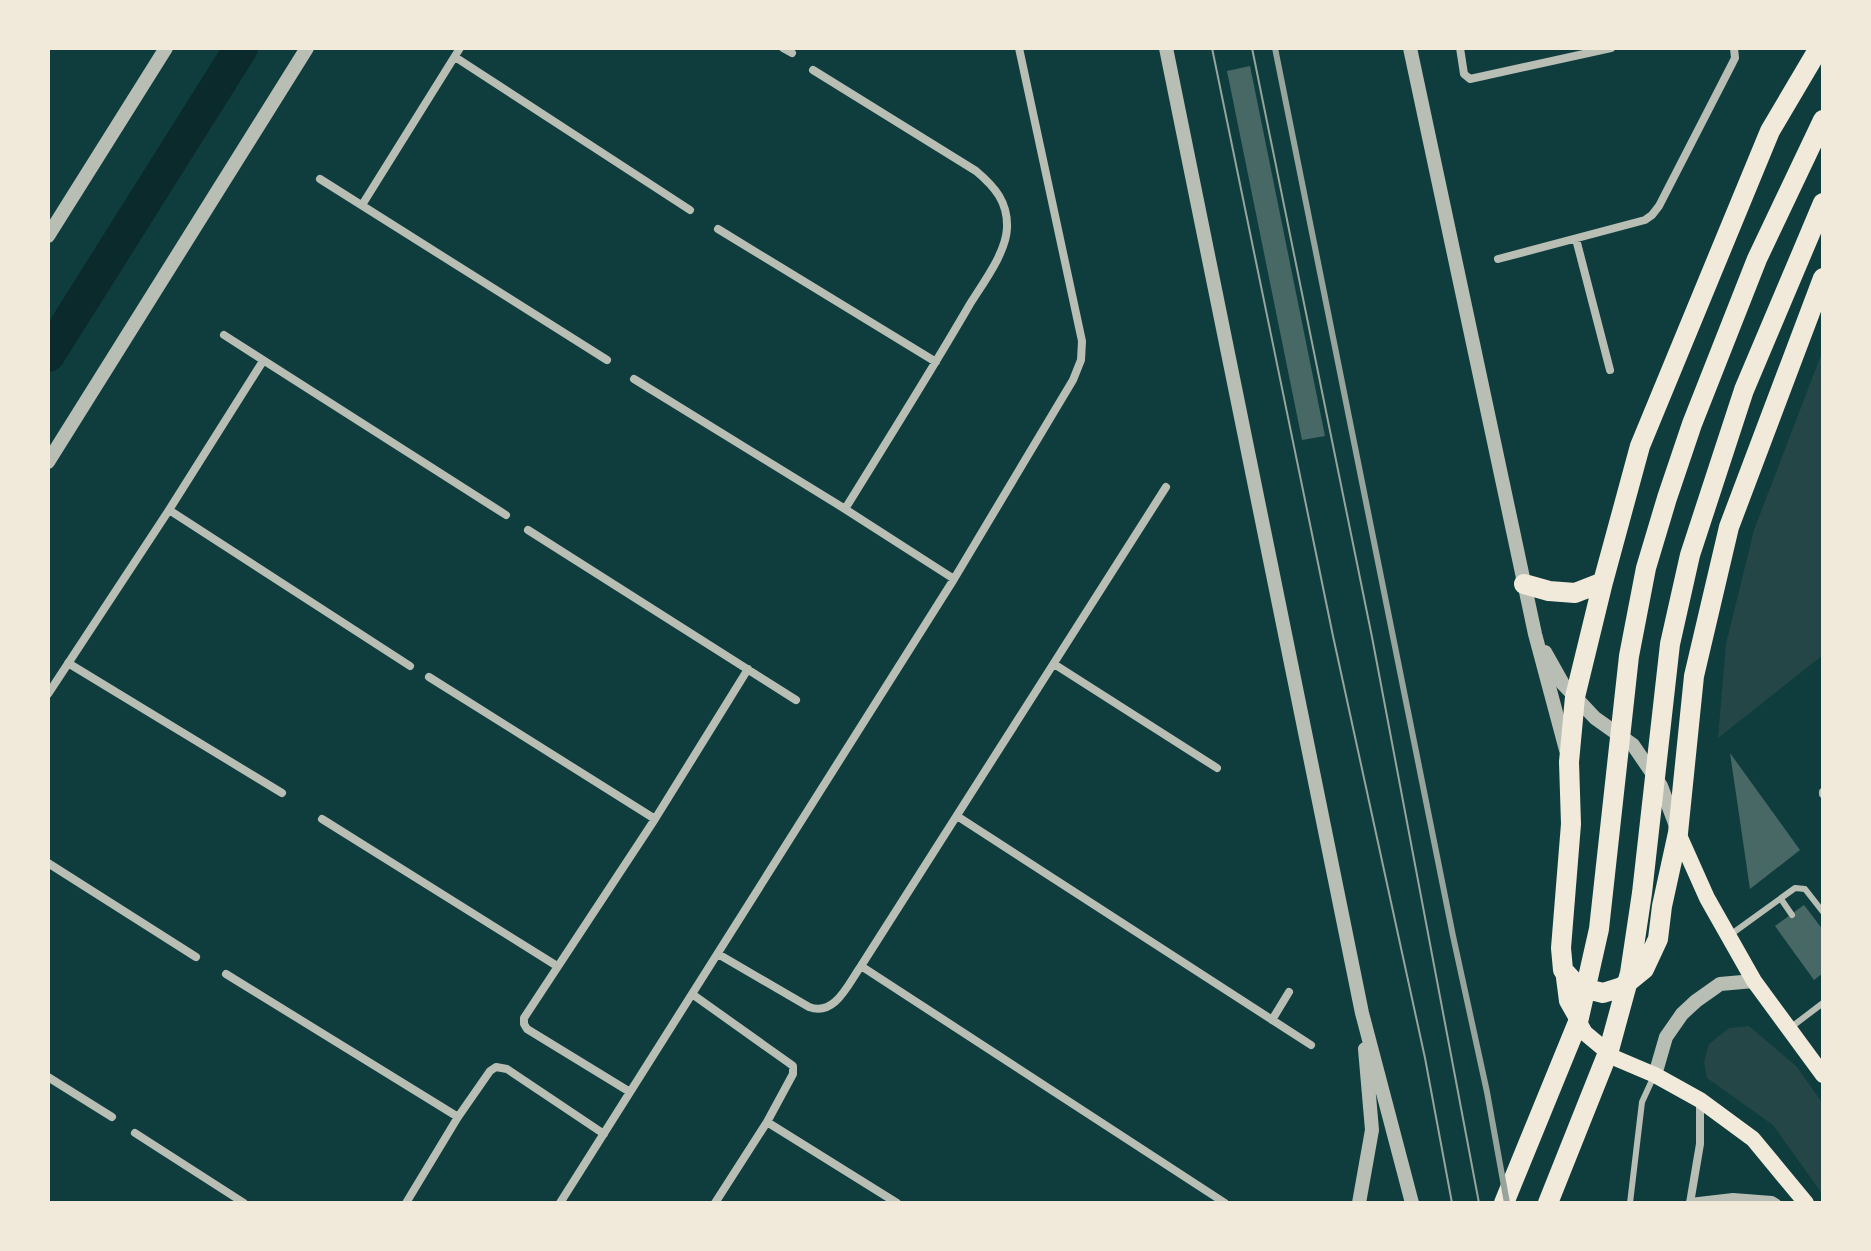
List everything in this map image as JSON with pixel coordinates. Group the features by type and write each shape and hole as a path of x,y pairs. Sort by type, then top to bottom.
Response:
{"main road":[{"path":"1806,1203 1753,1139 1700,1100 1655,1075 1615,1058 1585,1033 1567,1001 1561,948 1571,824 1569,762 1575,697 1640,446 1770,131 1819,48"},
{"path":"1504,1203 1578,1022 1599,929 1629,656 1646,568 1692,424 1757,259 1823,120"},
{"path":"1548,1203 1609,1050 1630,973 1670,644 1690,555 1744,390 1823,203"},
{"path":"1563,970 1579,987 1603,993 1622,987 1644,969 1658,939 1678,833 1694,676 1729,527 1823,278"},
{"path":"1524,584 1549,591 1575,593 1603,582"},
{"path":"1678,833 1707,898 1754,981 1823,1075"}],"street":[{"path":"48,236 166,48"},
{"path":"48,462 307,48"},
{"path":"362,205 460,48"},
{"path":"560,1203 954,579 1062,400 1081,360 1082,341 1019,48"},
{"path":"1166,48 1362,1013 1412,1203"},
{"path":"1410,48 1535,634 1569,762"},
{"path":"1460,48 1464,74 1470,79 1611,48"},
{"path":"1498,259 1649,218 1657,210 1735,58 1734,48"},
{"path":"455,57 690,210"},
{"path":"813,70 976,171 1002,199 1007,226 1002,249 845,509"},
{"path":"320,179 607,360"},
{"path":"718,229 936,362"},
{"path":"1576,239 1610,370"},
{"path":"224,335 506,515"},
{"path":"48,694 263,361"},
{"path":"634,379 954,579"},
{"path":"718,954 817,1011 826,1010 834,1004 1166,487"},
{"path":"169,510 410,666"},
{"path":"528,530 796,700"},
{"path":"1535,634 1563,684 1595,718 1633,745 1661,786 1678,833"},
{"path":"68,663 282,793"},
{"path":"1054,664 1217,768"},
{"path":"630,1092 532,1032 524,1024 527,1013 655,819 748,669"},
{"path":"429,677 655,819"},
{"path":"957,816 1311,1045"},
{"path":"322,819 557,966"},
{"path":"48,863 196,957"},
{"path":"861,966 1225,1203"},
{"path":"226,974 458,1117"},
{"path":"1655,1075 1666,1037 1682,1014 1720,984 1754,981"},
{"path":"1272,1020 1289,992"},
{"path":"692,994 793,1066 793,1074 767,1122 715,1203"},
{"path":"1359,1203 1372,1130 1362,1013"},
{"path":"406,1203 458,1117 496,1067 507,1069 604,1134"},
{"path":"48,1077 112,1117"},
{"path":"1700,1100 1700,1144 1690,1202 1733,1197 1777,1203"},
{"path":"767,1122 897,1203"},
{"path":"135,1133 244,1203"}],"lane":[{"path":"1728,936 1795,888 1805,889 1823,912"},
{"path":"1781,899 1792,915"},
{"path":"1790,1028 1823,1003"},
{"path":"1630,1203 1642,1102 1655,1075"}],"shaded area":[{"path":"1823,350 1823,655 1718,738 1726,644 1754,530"},
{"path":"1749,1026 1797,1067 1823,1104 1823,1195 1773,1125 1707,1078 1704,1062 1709,1044 1729,1028"}],"building":[{"path":"1250,66 1325,436 1302,440 1227,71"},
{"path":"1730,753 1800,850 1750,889"},
{"path":"1804,905 1823,930 1823,973 1814,980 1775,926"}],"waterway":[{"path":"48,355 241,48"}],"tram line":[{"path":"1212,48 1333,636 1425,1058 1452,1203"},
{"path":"1252,48 1372,637 1479,1203"}],"railway":[{"path":"1275,48 1507,1203"}]}
